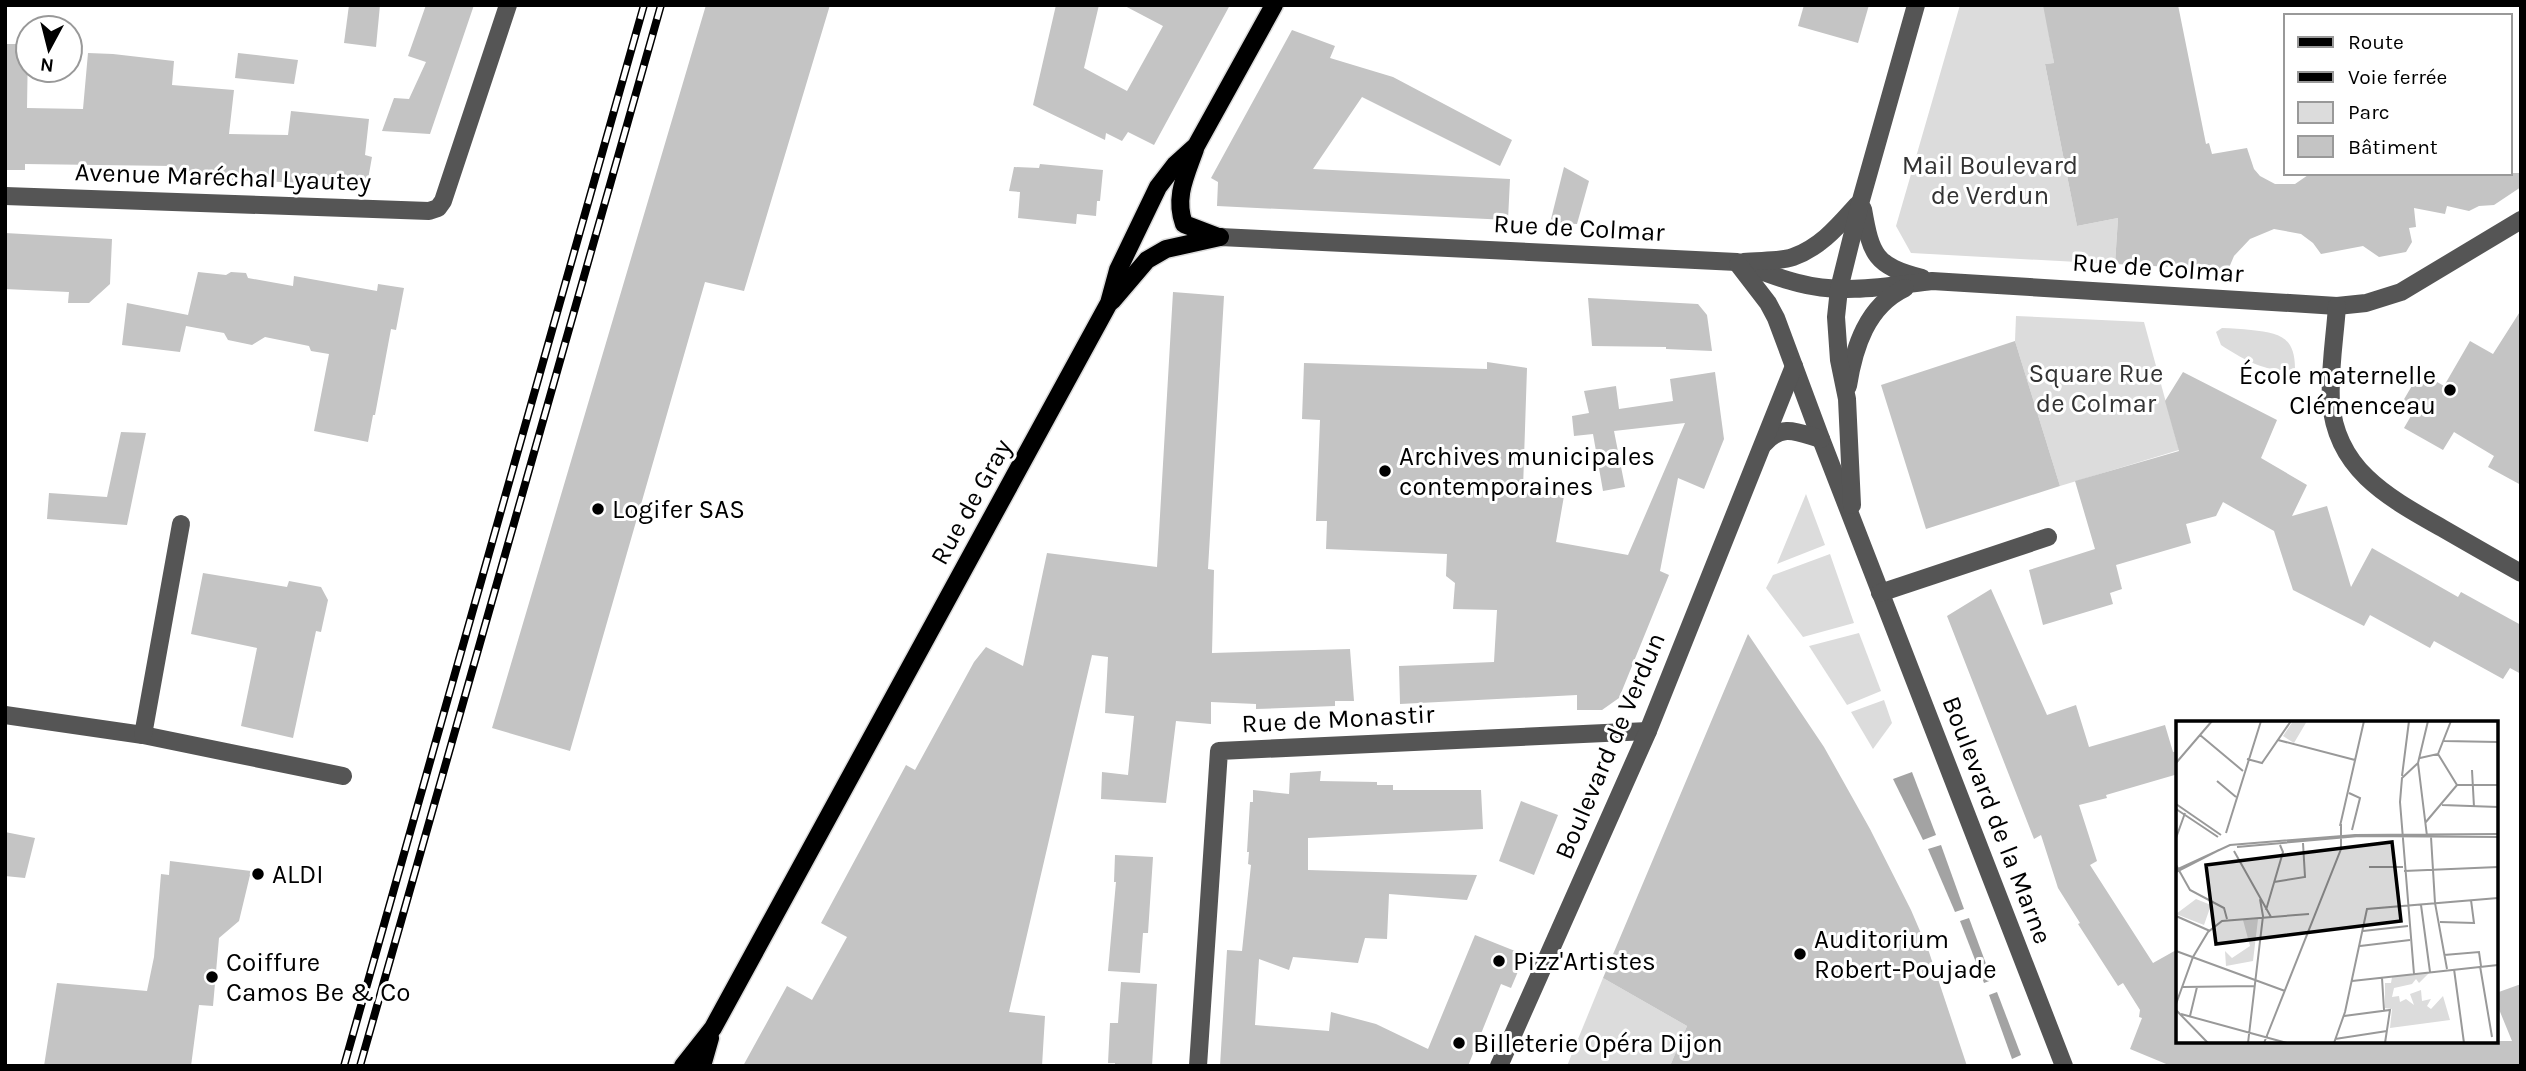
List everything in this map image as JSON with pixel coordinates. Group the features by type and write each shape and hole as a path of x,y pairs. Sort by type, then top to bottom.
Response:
{"main road":[{"name":"Rue de Gray","path":"683,1066 713,1028 1109,303 1118,270 1158,187 1196,146 1274,5"},
{"name":"Rue de Colmar","path":"1196,146 1178,199 1180,214 1184,224 1220,237"},
{"name":"Rue de Colmar","path":"1109,303 1147,260 1166,249 1220,237"},
{"name":"Rue de Gray","path":"702,1066 713,1028"}],"street":[{"name":"Avenue Maréchal Lyautey","path":"5,196 416,210 438,208 443,201 508,5"},
{"name":"Boulevard de la Marne","path":"1853,521 1847,399 1839,360 1836,317 1839,289 1916,5"},
{"path":"1737,262 1792,258 1816,246 1836,230 1861,200"},
{"name":"Rue de Colmar","path":"1861,200 1871,246 1880,260 1898,272 1932,281"},
{"name":"Rue de Colmar","path":"1220,237 1737,262 1800,284 1839,289 1865,289 1932,281 2337,306 2381,300 2401,292 2521,220"},
{"name":"Boulevard de la Marne","path":"1737,262 1776,318 2064,1066"},
{"name":"Boulevard de la Marne","path":"1847,399 1853,356 1876,309 1891,295 1906,287 1932,281"},
{"path":"2337,306 2331,401 2334,424 2343,447 2357,469 2384,495 2521,573"},
{"name":"Boulevard de Verdun","path":"1499,1066 1648,731 1794,366"},
{"path":"1764,444 1773,434 1783,430 1821,439"},
{"path":"143,736 181,524"},
{"path":"1880,593 2048,537"},
{"path":"5,715 143,736 343,776"},
{"name":"Rue de Monastir","path":"1198,1066 1219,751 1648,731"}],"green space":[{"name":"Mail Boulevard de Verdun","path":"1960,5 2044,5 2054,63 2045,64 2077,226 2118,218 2115,264 1911,253 1896,226"},
{"name":"Square Rue de Colmar","path":"2016,316 2144,322 2179,450 2060,486 2015,341"},
{"path":"2222,328 2278,335 2289,343 2295,369 2266,368 2238,356 2221,345 2216,332"},
{"path":"1806,494 1825,545 1777,564"},
{"path":"1830,554 1854,623 1803,637 1766,588 1773,575"},
{"path":"1859,633 1881,691 1847,705 1809,646"},
{"path":"1884,700 1892,723 1873,749 1851,712"},
{"path":"1603,978 1687,1026 1670,1066 1567,1066"}],"shaded area":[{"path":"1912,772 1936,835 1923,840 1893,779"},
{"path":"1941,845 1964,909 1955,912 1928,849"},
{"path":"1969,918 1992,980 1984,983 1960,921"},
{"path":"1997,992 2021,1055 2012,1059 1989,995"}],"building":[{"path":"349,5 380,5 376,47 344,43"},
{"path":"426,5 474,5 430,134 382,131 394,98 409,99 426,62 408,56"},
{"name":"Logifer SAS","path":"706,5 830,5 744,291 705,282 570,751 492,728"},
{"path":"1056,5 1099,5 1084,68 1127,91 1163,26 1123,5 1230,5 1154,145 1128,132 1122,141 1106,133 1105,140 1033,105"},
{"path":"1804,5 1869,5 1858,43 1798,26"},
{"path":"2043,5 2178,5 2206,144 2209,143 2212,154 2247,148 2254,169 2260,176 2275,184 2295,184 2308,175 2521,173 2521,187 2494,205 2479,206 2469,211 2447,206 2445,214 2414,208 2416,227 2409,228 2412,242 2406,252 2379,257 2363,246 2321,254 2313,243 2301,234 2274,229 2250,239 2234,256 2228,270 2115,264 2118,218 2077,226 2045,64 2054,63"},
{"path":"1292,30 1335,46 1330,58 1393,77 1512,140 1500,166 1362,97 1313,169 1510,179 1508,220 1217,206 1218,182 1211,178"},
{"path":"5,44 14,44 14,84 27,84 27,108 83,109 88,53 174,61 172,85 234,90 229,134 288,135 291,111 369,119 365,155 372,157 367,185 171,178 172,166 25,164 25,170 5,170"},
{"path":"238,53 298,60 294,84 235,78"},
{"path":"1040,164 1103,170 1096,216 1077,214 1076,224 1018,218 1020,192 1009,191 1014,167 1039,168"},
{"path":"1564,167 1589,181 1577,224 1550,223"},
{"path":"5,233 112,239 110,284 89,303 68,303 69,292 5,289"},
{"path":"198,272 226,275 231,272 246,273 248,278 293,286 294,276 377,291 378,284 404,288 396,330 391,329 368,442 314,431 329,354 311,351 309,346 265,337 252,345 228,340 224,333 186,326 180,352 122,345 127,303 188,315"},
{"path":"1173,292 1224,296 1208,569 1214,570 1212,653 1350,649 1354,701 1335,701 1335,706 1256,709 1256,704 1211,702 1211,724 1176,721 1166,803 1101,799 1102,772 1128,775 1134,716 1105,713 1108,657 1092,655 1009,1012 1045,1016 1042,1066 743,1066 787,986 812,1000 847,937 821,923 906,765 915,770 974,662 986,647 1023,666 1047,553 1157,567"},
{"path":"1588,298 1698,304 1707,315 1712,351 1592,346"},
{"path":"2521,310 2521,485 2488,467 2494,456 2454,432 2443,450 2404,428 2415,409 2403,401 2420,372 2444,386 2470,341 2493,354"},
{"path":"2015,341 2060,486 1926,529 1881,385"},
{"path":"1487,362 1527,368 1523,489 1564,496 1556,542 1628,555 1685,423 1614,431 1625,487 1603,491 1593,434 1574,436 1572,416 1589,413 1584,391 1616,386 1619,409 1673,401 1670,379 1715,372 1724,439 1704,489 1678,478 1660,571 1669,575 1619,698 1602,710 1577,710 1577,695 1400,704 1399,666 1494,662 1497,610 1453,609 1455,583 1446,576 1447,554 1326,549 1327,521 1316,521 1320,420 1302,419 1304,363 1487,369"},
{"path":"2183,372 2277,420 2261,458 2307,485 2292,516 2327,506 2351,587 2372,548 2458,597 2461,592 2521,625 2521,674 2510,668 2503,679 2434,641 2430,648 2370,615 2364,626 2293,590 2274,531 2223,502 2216,516 2186,524 2191,543 2116,565 2122,589 2110,593 2113,604 2043,625 2029,570 2095,549 2075,481 2179,451 2165,401"},
{"path":"121,432 146,433 127,525 47,519 49,493 107,497"},
{"path":"203,573 287,587 289,581 321,587 328,600 321,632 316,631 293,738 241,726 257,648 191,634"},
{"path":"1991,589 2047,715 2076,705 2089,747 2165,725 2173,752 2176,751 2176,775 2079,805 2097,861 2090,865 2153,963 2176,950 2176,1043 2512,1041 2498,1007 2498,992 2521,984 2521,1066 2171,1066 2130,1049 2142,1018 2139,1017 2140,1010 2123,983 2118,986 2058,888 2041,835 2034,839 1947,616"},
{"path":"1748,634 1824,747 1870,829 1929,952 1967,1066 1670,1066 1687,1026 1603,978"},
{"path":"1321,771 1320,781 1377,782 1377,785 1393,785 1393,790 1481,790 1483,829 1308,838 1308,870 1477,875 1467,900 1389,894 1387,939 1365,938 1358,963 1293,957 1289,970 1259,959 1255,1025 1329,1031 1331,1012 1376,1024 1428,1049 1475,935 1525,955 1511,988 1501,984 1468,1066 1220,1066 1227,950 1242,951 1251,865 1248,864 1247,852 1253,790 1289,794 1290,773"},
{"path":"1521,801 1558,815 1534,875 1499,861"},
{"path":"5,832 35,838 25,878 5,876"},
{"path":"1115,855 1153,857 1148,933 1143,933 1140,973 1108,971 1116,882"},
{"path":"170,861 251,871 239,921 219,938 213,1006 199,1005 191,1066 44,1066 57,983 147,991 154,957 161,874 169,875"},
{"path":"1121,982 1157,984 1152,1066 1115,1066 1115,1063 1108,1063 1110,1023 1118,1023"}],"railway":[{"path":"344,1066 644,5"},
{"path":"360,1066 661,5"}],"place":[{"name":"École maternelle Clémenceau","path":"2450,390"},
{"name":"Archives municipales contemporaines","path":"1385,471"},
{"name":"Logifer SAS","path":"598,509"},
{"name":"ALDI","path":"258,874"},
{"name":"Auditorium Robert-Poujade","path":"1800,954"},
{"name":"Pizz'Artistes","path":"1499,961"},
{"name":"Coiffure Camos Be & Co","path":"212,977"},
{"name":"Billeterie Opéra Dijon","path":"1459,1043"}]}
